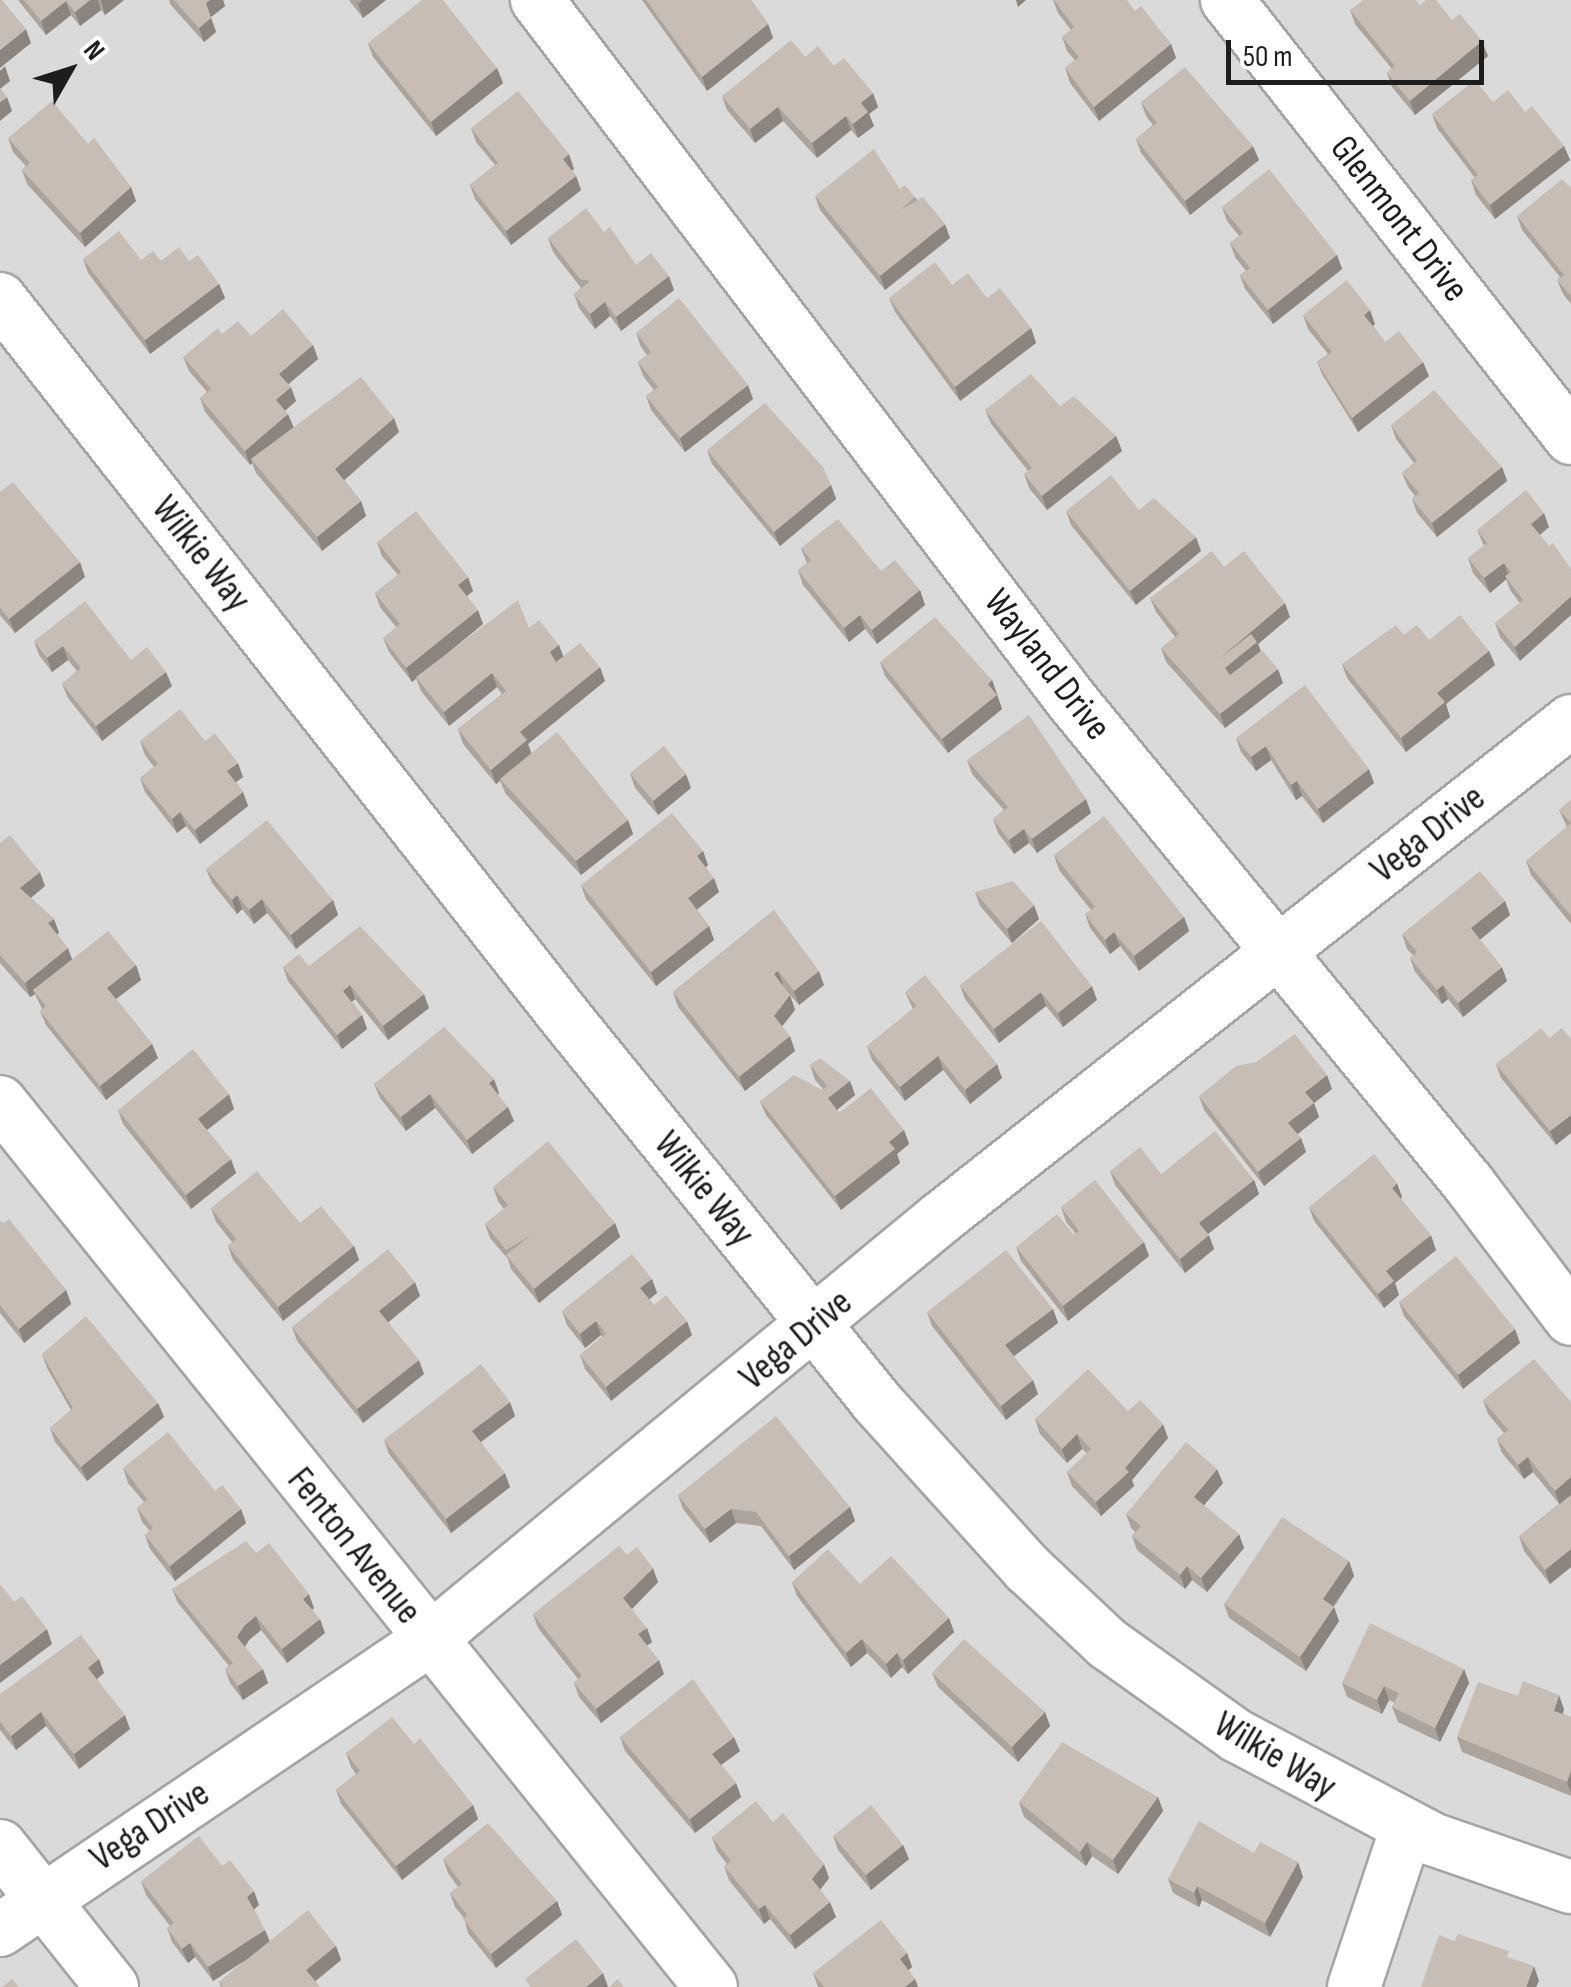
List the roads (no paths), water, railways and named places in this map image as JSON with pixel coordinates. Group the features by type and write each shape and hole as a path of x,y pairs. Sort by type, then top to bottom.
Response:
{"street":[{"name":"Wayland Drive","path":"537,0 1074,702 1279,952 1571,1320"},
{"name":"Glenmont Drive","path":"1226,0 1571,438"},
{"name":"Wilkie Way","path":"0,299 814,1324 1028,1568 1108,1644 1237,1736 1407,1828 1571,1888"},
{"name":"Vega Drive","path":"0,1930 429,1640 814,1324 1571,721"},
{"name":"Fenton Avenue","path":"0,1102 711,1987"},
{"path":"1354,1987 1407,1828"},
{"path":"0,1846 112,1987"}]}
